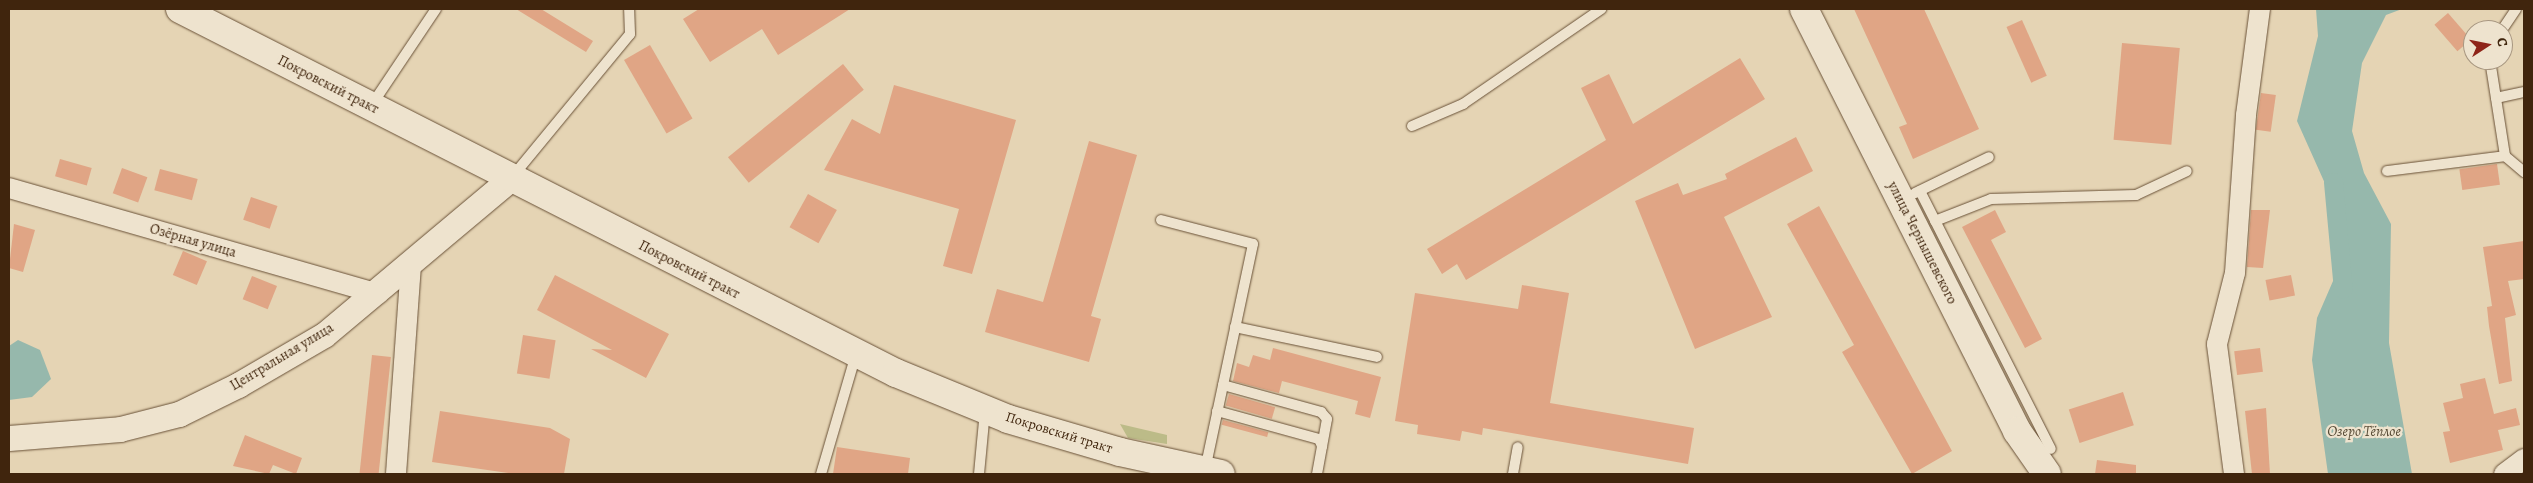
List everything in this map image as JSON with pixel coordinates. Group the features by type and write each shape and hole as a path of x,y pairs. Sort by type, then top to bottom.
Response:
{"main road":[{"name":"Покровский тракт","path":"180,9 856,354 985,410 1120,452 1213,473"},
{"name":"улица Чернышевского","path":"1804,9 1910,196 2017,430 2049,461"},
{"path":"2017,430 2023,474"}],"street":[{"path":"2234,474 2217,344 2235,273 2246,115 2260,9"},
{"name":"Центральная улица","path":"9,438 120,429 179,414 324,335 378,294 510,179"},
{"name":"Озёрная улица","path":"9,188 378,294"},
{"path":"396,474 411,266"},
{"path":"2504,474 2524,458"}],"lane":[{"path":"370,107 436,9"},
{"path":"510,179 630,34 629,9"},
{"path":"1412,126 1463,104 1601,9"},
{"path":"2509,20 2516,9"},
{"path":"2492,70 2504,156 2524,172"},
{"path":"2496,98 2524,92"},
{"path":"2387,171 2504,156"},
{"path":"1990,157 1910,196 1935,221 2049,461"},
{"path":"1935,221 1991,199 2136,195 2187,171"},
{"path":"1162,220 1253,244 1218,412 1213,473"},
{"path":"1235,327 1377,357"},
{"path":"820,474 856,354"},
{"path":"1223,385 1321,412 1326,420 1317,474"},
{"path":"979,474 985,410"},
{"path":"1218,412 1319,439 1322,446"},
{"path":"1514,474 1518,447"}],"shaded area":[{"path":"1120,424 1167,435 1167,444 1128,438"}],"water":[{"name":"Озеро Тёплое","path":"2316,9 2402,9 2386,15 2362,63 2352,131 2364,173 2391,224 2389,343 2412,474 2328,474 2312,360 2317,318 2346,251 2340,217 2297,121 2318,36"},
{"path":"18,340 40,350 51,379 32,397 9,400 9,346"}],"building":[{"path":"516,9 541,9 593,41 586,52"},
{"path":"699,9 850,9 778,55 762,29 710,62 683,19"},
{"path":"1854,9 1924,9 1979,129 1913,159 1899,127 1907,124"},
{"path":"2448,13 2463,30 2463,46 2457,51 2434,25"},
{"path":"2022,20 2047,76 2031,83 2006,27"},
{"path":"2122,43 2180,48 2171,145 2114,140"},
{"path":"650,45 692,119 667,134 624,60"},
{"path":"1740,58 1765,99 1466,280 1457,264 1442,274 1427,249 1606,140 1581,88 1609,74 1633,124"},
{"path":"843,64 864,90 749,183 728,157"},
{"path":"894,85 1016,120 972,274 943,266 959,209 824,170 852,119 880,134"},
{"path":"2261,93 2276,95 2271,132 2256,130"},
{"path":"1796,137 1813,171 1724,217 1772,317 1695,349 1635,201 1678,183 1683,195 1727,179 1725,174"},
{"path":"1089,141 1137,155 1091,316 1101,319 1089,362 985,332 997,289 1043,302"},
{"path":"60,159 92,168 87,185 55,176"},
{"path":"2497,164 2500,185 2462,190 2459,169"},
{"path":"122,168 147,177 138,203 113,193"},
{"path":"160,169 198,179 192,200 154,190"},
{"path":"808,194 837,210 818,243 790,227"},
{"path":"251,197 277,206 270,229 243,220"},
{"path":"1819,206 1952,451 1912,474 1842,352 1854,345 1787,224"},
{"path":"1995,210 2006,232 1991,240 2042,339 2025,348 1962,227"},
{"path":"2251,210 2270,210 2263,268 2247,267"},
{"path":"14,224 35,230 23,272 9,268"},
{"path":"2524,241 2524,279 2508,281 2516,315 2505,318 2512,381 2499,384 2489,326 2487,307 2492,306 2483,247"},
{"path":"183,251 207,261 197,285 173,275"},
{"path":"555,275 669,334 646,378 591,349 612,350 537,310"},
{"path":"2291,275 2295,296 2269,301 2265,280"},
{"path":"252,276 277,286 268,309 243,299"},
{"path":"1522,285 1569,293 1550,403 1694,428 1688,464 1483,428 1482,435 1462,431 1460,441 1417,434 1418,425 1395,421 1415,293 1518,309"},
{"path":"523,335 556,340 549,379 517,374"},
{"path":"1273,348 1381,377 1370,418 1355,414 1358,401 1282,381 1279,393 1233,381 1237,363 1249,367 1253,355 1270,360"},
{"path":"2260,348 2263,372 2237,375 2234,351"},
{"path":"372,355 391,357 379,474 359,474"},
{"path":"2485,378 2494,414 2516,408 2520,425 2498,430 2503,450 2450,463 2443,432 2450,431 2443,403 2463,398 2460,384"},
{"path":"2123,392 2134,425 2080,443 2069,410"},
{"path":"1229,394 1275,407 1272,419 1226,406"},
{"path":"2266,408 2270,474 2252,474 2245,411"},
{"path":"440,411 550,428 570,439 564,474 516,474 432,462"},
{"path":"1223,420 1268,432 1267,437 1222,425"},
{"path":"245,435 302,458 296,474 273,465 269,474 233,466"},
{"path":"837,447 910,458 908,474 833,474"},
{"path":"2097,460 2136,465 2136,474 2095,474"}],"waterway":[{"path":"2333,182 2343,289"}]}
